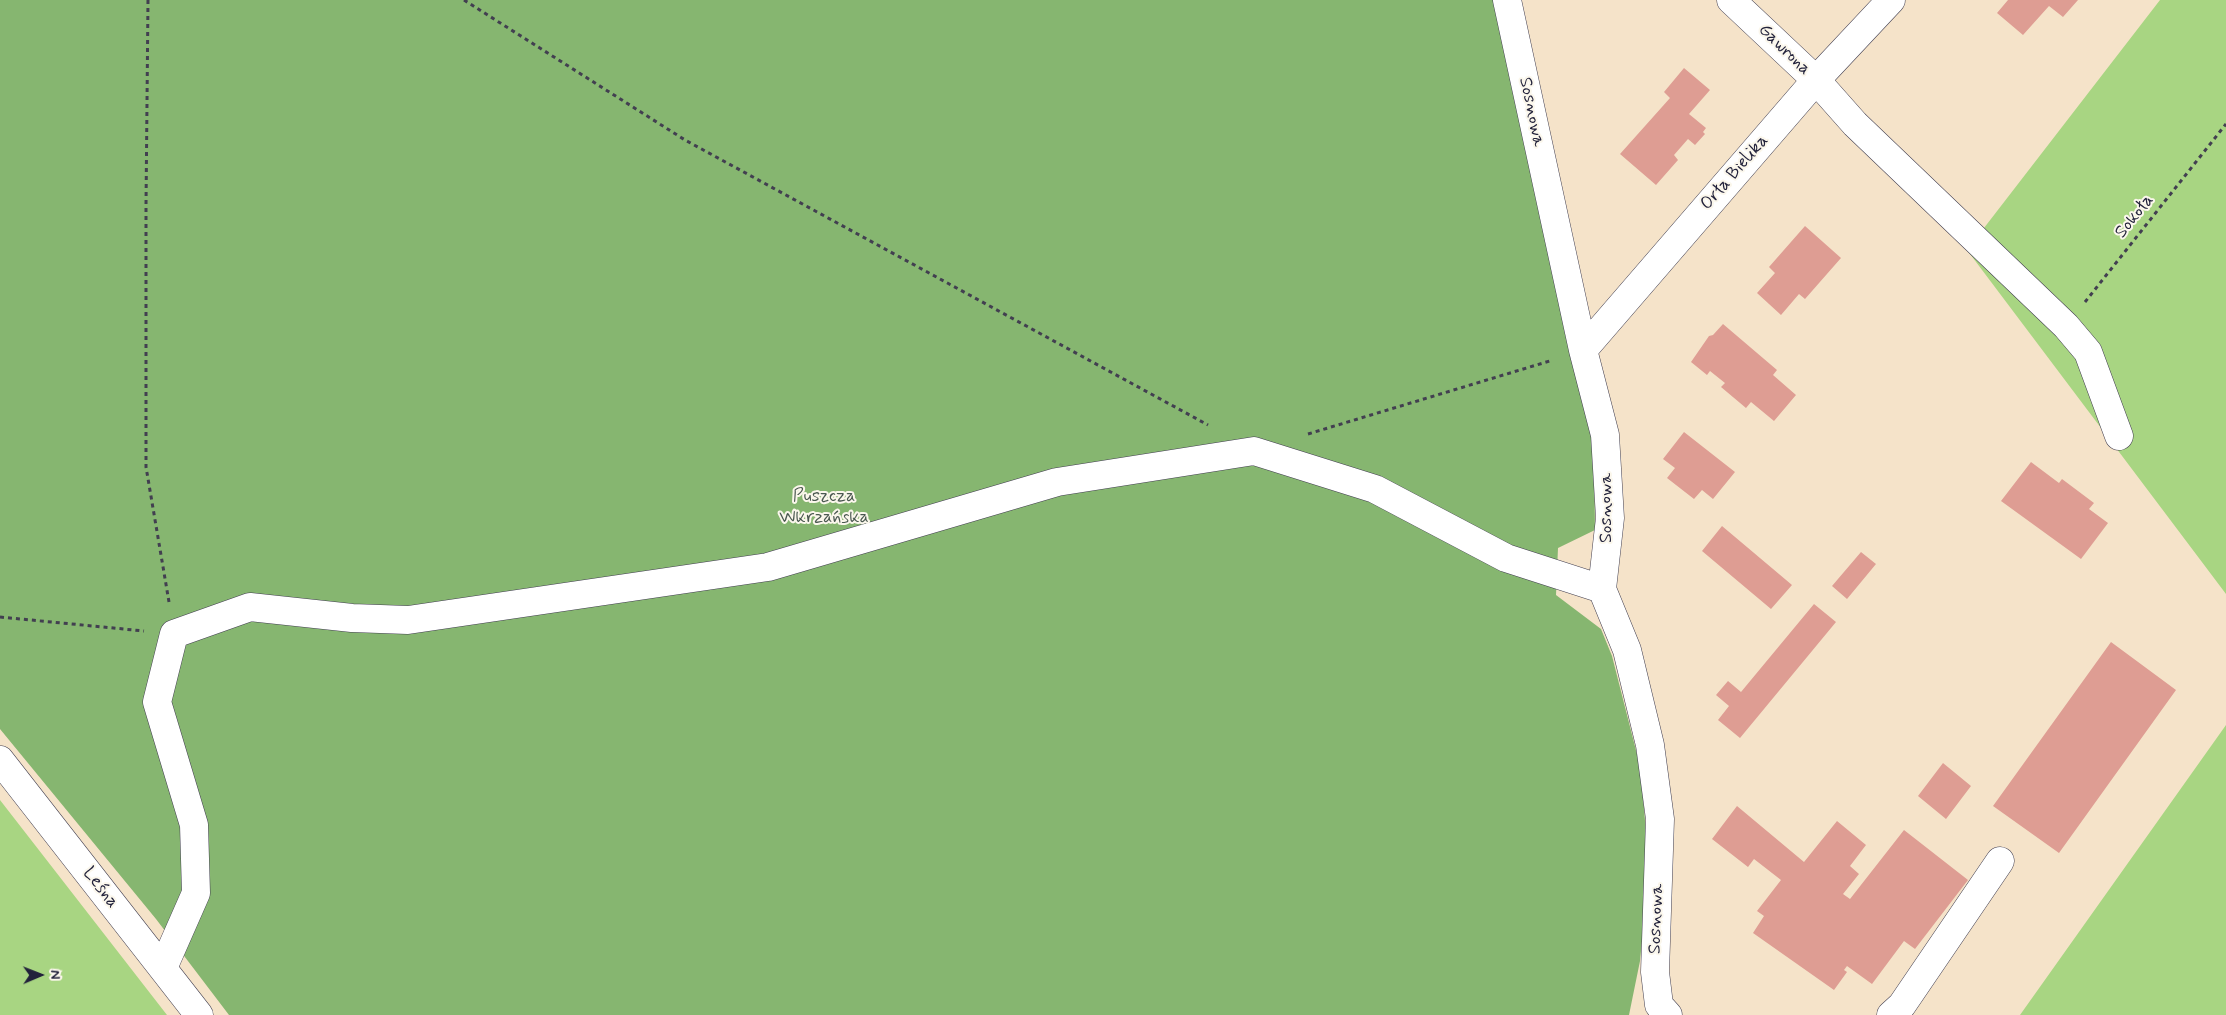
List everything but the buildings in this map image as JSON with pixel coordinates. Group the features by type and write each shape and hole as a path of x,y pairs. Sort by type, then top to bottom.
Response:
{"street":[{"name":"Sosnowa","path":"1507,0 1583,350 1605,435 1610,518 1602,589 1627,650 1650,745 1660,819 1655,972 1660,1005 1668,1015"},
{"name":"Gawrona","path":"1731,0 1816,80 1855,124 2066,326 2088,352 2119,436"},
{"name":"Orła Bielika","path":"1583,350 1816,80 1892,0"},
{"path":"163,968 196,893 194,825 158,702 174,634 250,607 352,618 408,620 768,568 1057,482 1254,451 1375,489 1506,558 1602,589"},
{"name":"Leśna","path":"0,760 199,1015"},
{"path":"1891,1015 1902,1005 2000,861"}],"path":[{"path":"0,617 174,634 146,467 148,0"},
{"path":"464,0 685,140 1210,427"},
{"name":"Sokoła","path":"2066,326 2226,124"},
{"path":"1301,436 1583,350"}],"green space":[{"name":"Puszcza Wkrzańska","path":"0,0 1494,0 1594,437 1595,530 1558,548 1556,595 1601,629 1612,656 1641,770 1649,871 1640,961 1629,1015 229,1015 156,919 0,729"},
{"path":"2160,0 2226,0 2226,594 1967,250"},
{"path":"2226,725 2226,1015 2020,1015"},
{"path":"0,800 167,1015 0,1015"}]}
